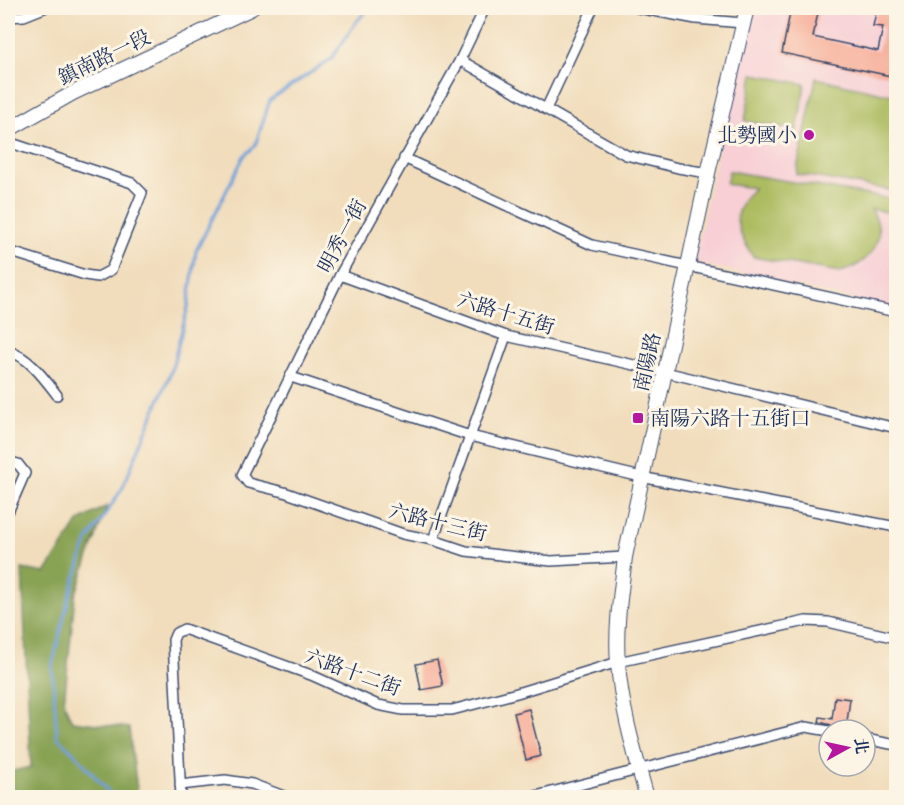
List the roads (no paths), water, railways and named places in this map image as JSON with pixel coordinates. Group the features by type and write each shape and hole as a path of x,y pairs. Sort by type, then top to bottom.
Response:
{"street":[{"path":"8,17 24,16 44,8"},
{"name":"鎮南路一段","path":"8,130 73,93 252,8"},
{"name":"明秀一街","path":"248,483 242,475 340,275 460,60 485,8"},
{"path":"546,109 593,8"},
{"path":"638,8 696,19 743,24"},
{"name":"南陽路","path":"647,798 628,725 618,662 618,616 625,557 708,173 747,8"},
{"path":"460,60 626,155 708,173"},
{"path":"8,142 132,183 142,193 111,270 98,277 85,275 8,250"},
{"path":"404,158 592,245 897,312"},
{"name":"六路十五街","path":"340,275 506,336 897,428"},
{"path":"433,540 506,336"},
{"path":"8,351 17,354 42,376 57,394"},
{"path":"291,377 470,436 641,477 897,527"},
{"path":"8,462 18,464 25,473 8,512"},
{"name":"六路十三街","path":"248,483 284,492 403,534 466,550 551,561 625,557"},
{"name":"六路十二街","path":"180,785 173,640 176,633 184,630 311,675 378,705 403,710 452,710 618,662 806,621 828,622 897,638"},
{"path":"528,798 806,727 817,729"},
{"path":"877,741 897,745"},
{"path":"181,798 180,785 225,780 252,784 290,798"}],"waterway":[{"path":"114,798 57,737 52,666 69,597 87,542 122,489 171,372 188,307 196,251 244,156 255,146 270,100 331,59 369,8"}],"place":[{"name":"北勢國小","path":"809,135"},
{"name":"南陽六路十五街口","path":"638,418"}]}
